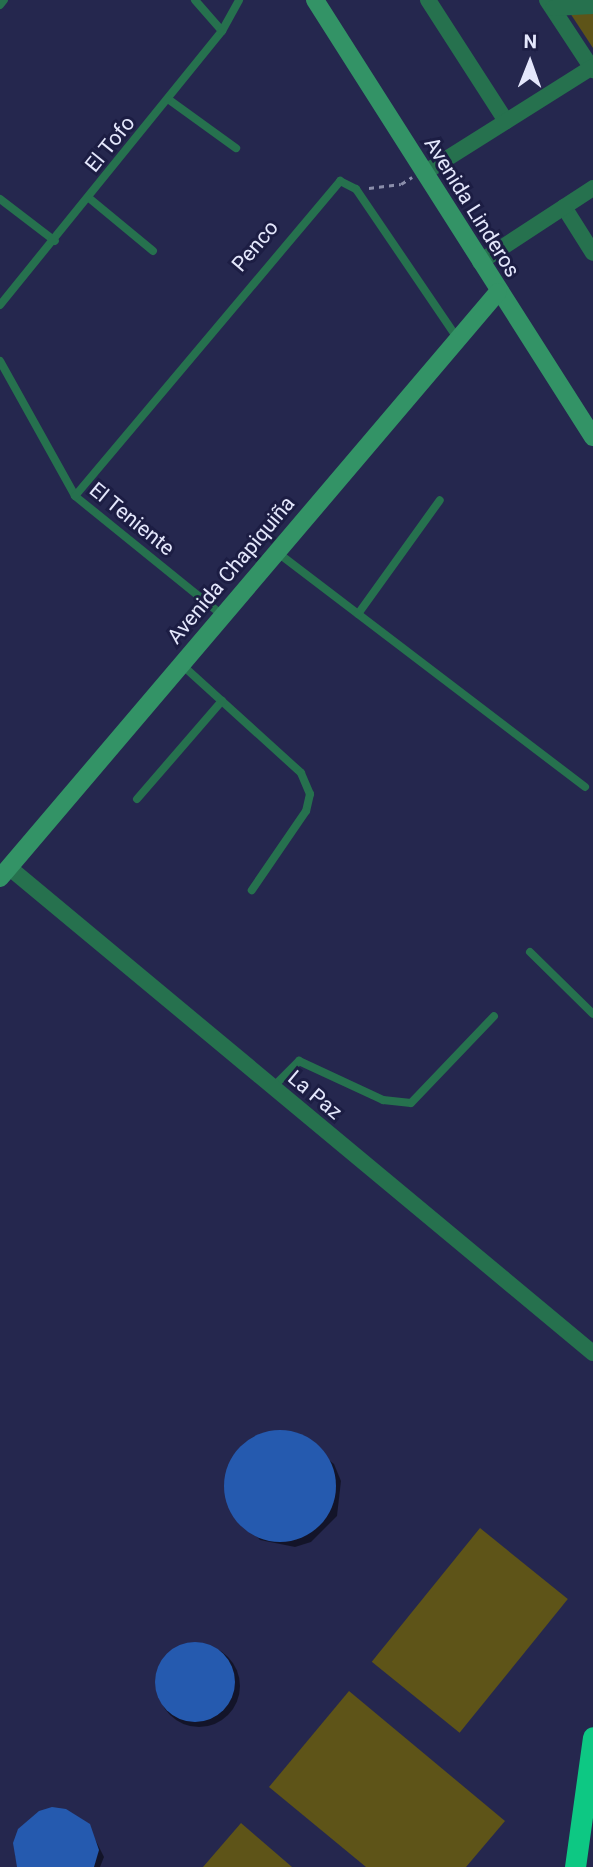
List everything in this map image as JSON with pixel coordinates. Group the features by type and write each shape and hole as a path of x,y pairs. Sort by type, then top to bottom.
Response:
{"highway":[{"path":"575,1867 593,1737"}],"street":[{"name":"Avenida Linderos","path":"315,0 593,438"},
{"path":"428,0 506,121"},
{"path":"423,172 592,68 550,4"},
{"path":"550,4 593,6"},
{"path":"480,262 593,188"},
{"path":"564,207 593,253"},
{"name":"Avenida Chapiquiña","path":"5,874 498,292"},
{"name":"La Paz","path":"5,874 273,1087 593,1353"}],"lane":[{"path":"0,5 4,0"},
{"path":"195,0 222,31"},
{"name":"El Tofo","path":"0,305 55,242 222,31 239,0"},
{"path":"168,99 236,148"},
{"name":"Penco","path":"75,496 333,185 347,180 356,189"},
{"path":"356,189 459,340"},
{"path":"0,198 55,242"},
{"path":"89,198 153,251"},
{"name":"El Teniente","path":"0,361 75,496 222,615"},
{"path":"358,614 440,500"},
{"path":"276,551 586,787"},
{"path":"181,664 301,773 310,794 306,811 252,890"},
{"path":"137,799 222,701"},
{"path":"530,952 593,1014"},
{"path":"273,1087 299,1060 383,1100 411,1103 494,1016"}],"path":[{"path":"356,189 401,184 423,172"}],"shaded area":[{"path":"593,11 593,48 570,13"},
{"path":"480,1528 568,1599 460,1733 372,1662"},
{"path":"349,1691 505,1821 466,1867 366,1867 269,1787"},
{"path":"241,1823 292,1867 203,1867"}],"building":[{"path":"280,1430 301,1434 320,1446 332,1465 336,1486 332,1507 320,1526 301,1538 280,1542 259,1538 240,1526 228,1507 224,1486 228,1465 240,1446 259,1434"},
{"path":"195,1642 210,1645 223,1654 232,1667 235,1682 232,1697 223,1710 210,1719 195,1722 180,1719 167,1710 158,1697 155,1682 158,1667 167,1654 180,1645"},
{"path":"52,1807 66,1809 90,1824 99,1850 94,1867 17,1867 13,1843 18,1829 39,1811"}]}
